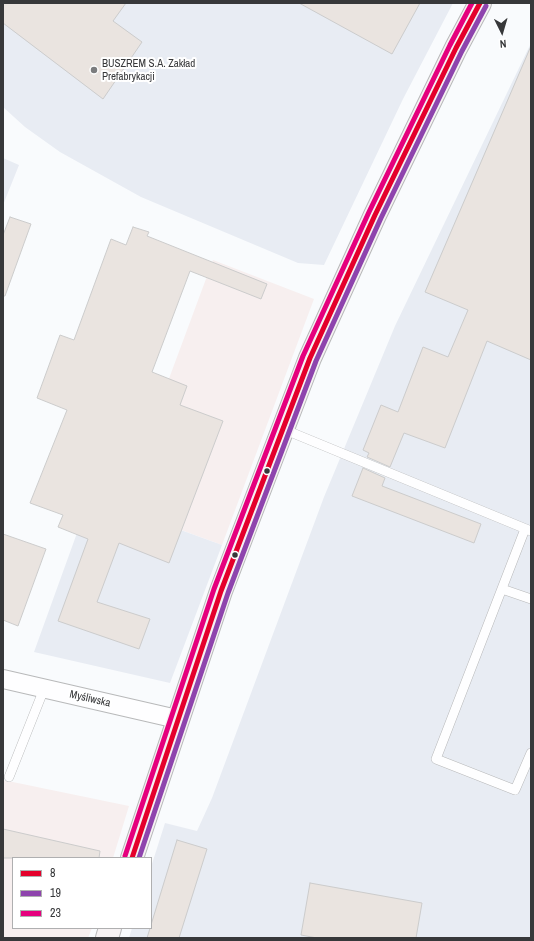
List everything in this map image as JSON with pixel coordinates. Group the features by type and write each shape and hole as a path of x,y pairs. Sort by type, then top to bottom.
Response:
{"street":[{"path":"132,857 177,719 221,591 310,358 336,298 452,55 480,3"},
{"name":"Myśliwska","path":"3,679 177,719"}],"lane":[{"path":"282,428 528,530 502,589 436,759 515,790 531,753"},
{"path":"502,589 531,599"},
{"path":"9,777 44,688"}],"shaded area":[{"path":"3,3 453,3 403,99 324,265 298,263 141,197 60,152 25,127 3,107"},
{"path":"531,43 531,938 129,938 132,929 152,929 152,864 165,823 197,831 212,798 324,497 395,326"},
{"path":"3,158 19,165 3,205"},
{"path":"213,260 314,299 222,545 121,508"},
{"path":"90,497 222,545 170,683 34,652"},
{"path":"3,780 129,806 113,857 12,857 12,929 92,929 88,938 3,938"}],"building":[{"name":"BUSZREM S.A. Zakład Prefabrykacji","path":"3,3 126,3 113,21 142,42 103,99 3,23"},
{"path":"299,3 420,3 392,54"},
{"path":"531,46 531,360 487,341 445,448 404,433 390,467 367,457 369,453 363,450 381,405 398,412 423,347 448,357 468,310 425,292"},
{"path":"10,217 31,224 5,296 3,296 3,235"},
{"path":"133,227 149,232 147,236 267,284 261,299 190,271 152,372 187,386 180,405 223,421 169,563 119,543 97,602 150,619 139,649 58,621 88,539 58,527 63,515 30,503 67,410 37,398 60,335 74,340 111,239 126,245"},
{"path":"363,468 385,478 382,486 481,524 474,543 352,496"},
{"path":"3,534 46,549 18,626 3,620"},
{"path":"3,829 100,851 99,857 3,858"},
{"path":"177,840 207,849 179,938 147,938 150,929 152,929 152,922"},
{"path":"310,883 422,903 416,938 317,938 301,935"}],"transit line":[{"name":"23","path":"125,856 214,589 303,356 369,212 472,3"},
{"name":"8","path":"132,857 221,591 310,358 375,215 456,48 480,3"},
{"name":"19","path":"139,857 228,593 316,361 381,218 462,51 486,6"}],"place":[{"name":"BUSZREM S.A. Zakład Prefabrykacji","path":"94,70"}]}
